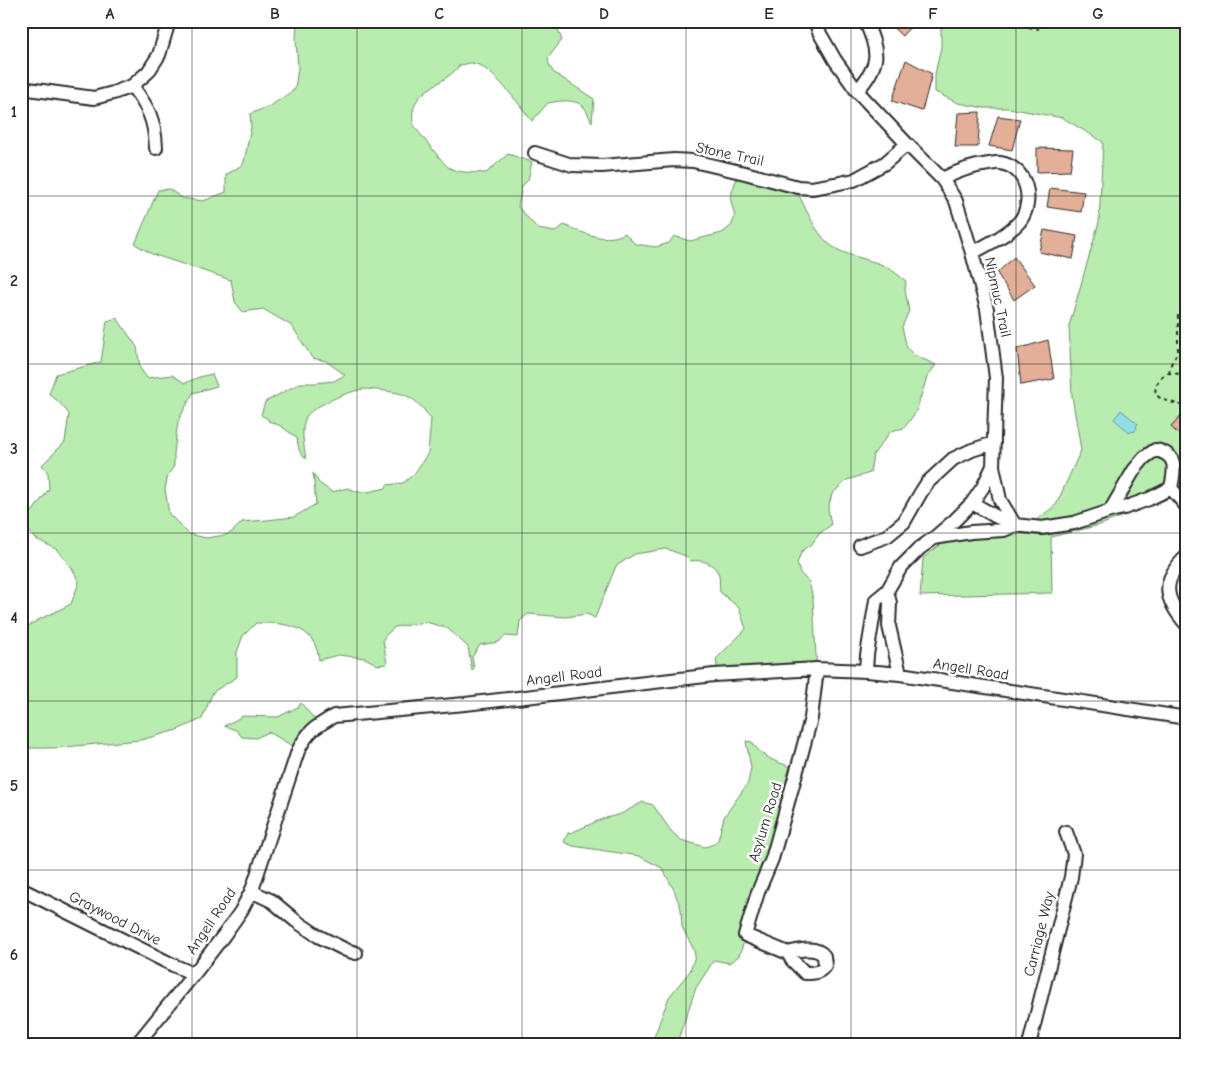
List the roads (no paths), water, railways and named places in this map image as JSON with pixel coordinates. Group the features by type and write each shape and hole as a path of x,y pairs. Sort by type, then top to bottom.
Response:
{"street":[{"path":"21,88 94,98 132,86 148,72 159,55 169,21"},
{"name":"Nipmuc Trail","path":"815,21 835,60 857,91 906,144 942,179 956,201 987,309 996,378 993,466 983,487 972,503 934,538 920,548 901,568 886,591 876,600 866,671"},
{"path":"857,91 869,75 876,60 873,40 865,21"},
{"path":"132,86 144,101 152,117 156,132 156,148"},
{"name":"Stone Trail","path":"535,153 572,165 602,166 674,160 693,161 798,187 812,188 854,180 885,163 906,144"},
{"path":"942,179 965,168 1000,163 1014,168 1023,179 1028,190 1027,203 1019,222 972,253"},
{"path":"860,546 887,536 904,522 927,483 953,459 994,443"},
{"path":"1110,511 1134,470 1144,458 1155,450 1164,452 1172,459 1174,472 1171,488"},
{"path":"993,466 1000,500 1015,525"},
{"path":"972,503 1015,525 1042,528 1058,527 1124,508 1149,499 1171,488"},
{"path":"1171,488 1187,507"},
{"path":"934,538 970,532 1004,530 1015,525"},
{"path":"1187,556 1170,577 1168,585 1173,606 1187,625"},
{"path":"886,591 890,603 889,626 900,674"},
{"name":"Angell Road","path":"136,1045 242,911 251,891 298,751 305,737 318,725 334,716 466,704 714,676 817,669 900,674 1187,718"},
{"name":"Asylum Road","path":"788,953 744,935 778,840 812,718 817,669"},
{"name":"Carriage Way","path":"1029,1045 1071,876 1074,854 1066,832"},
{"name":"Graywood Drive","path":"21,889 194,974"},
{"path":"251,891 272,901 296,922 318,936 346,950 356,952"}],"water":[{"path":"1121,410 1138,424 1134,432 1130,433 1114,419"}]}
